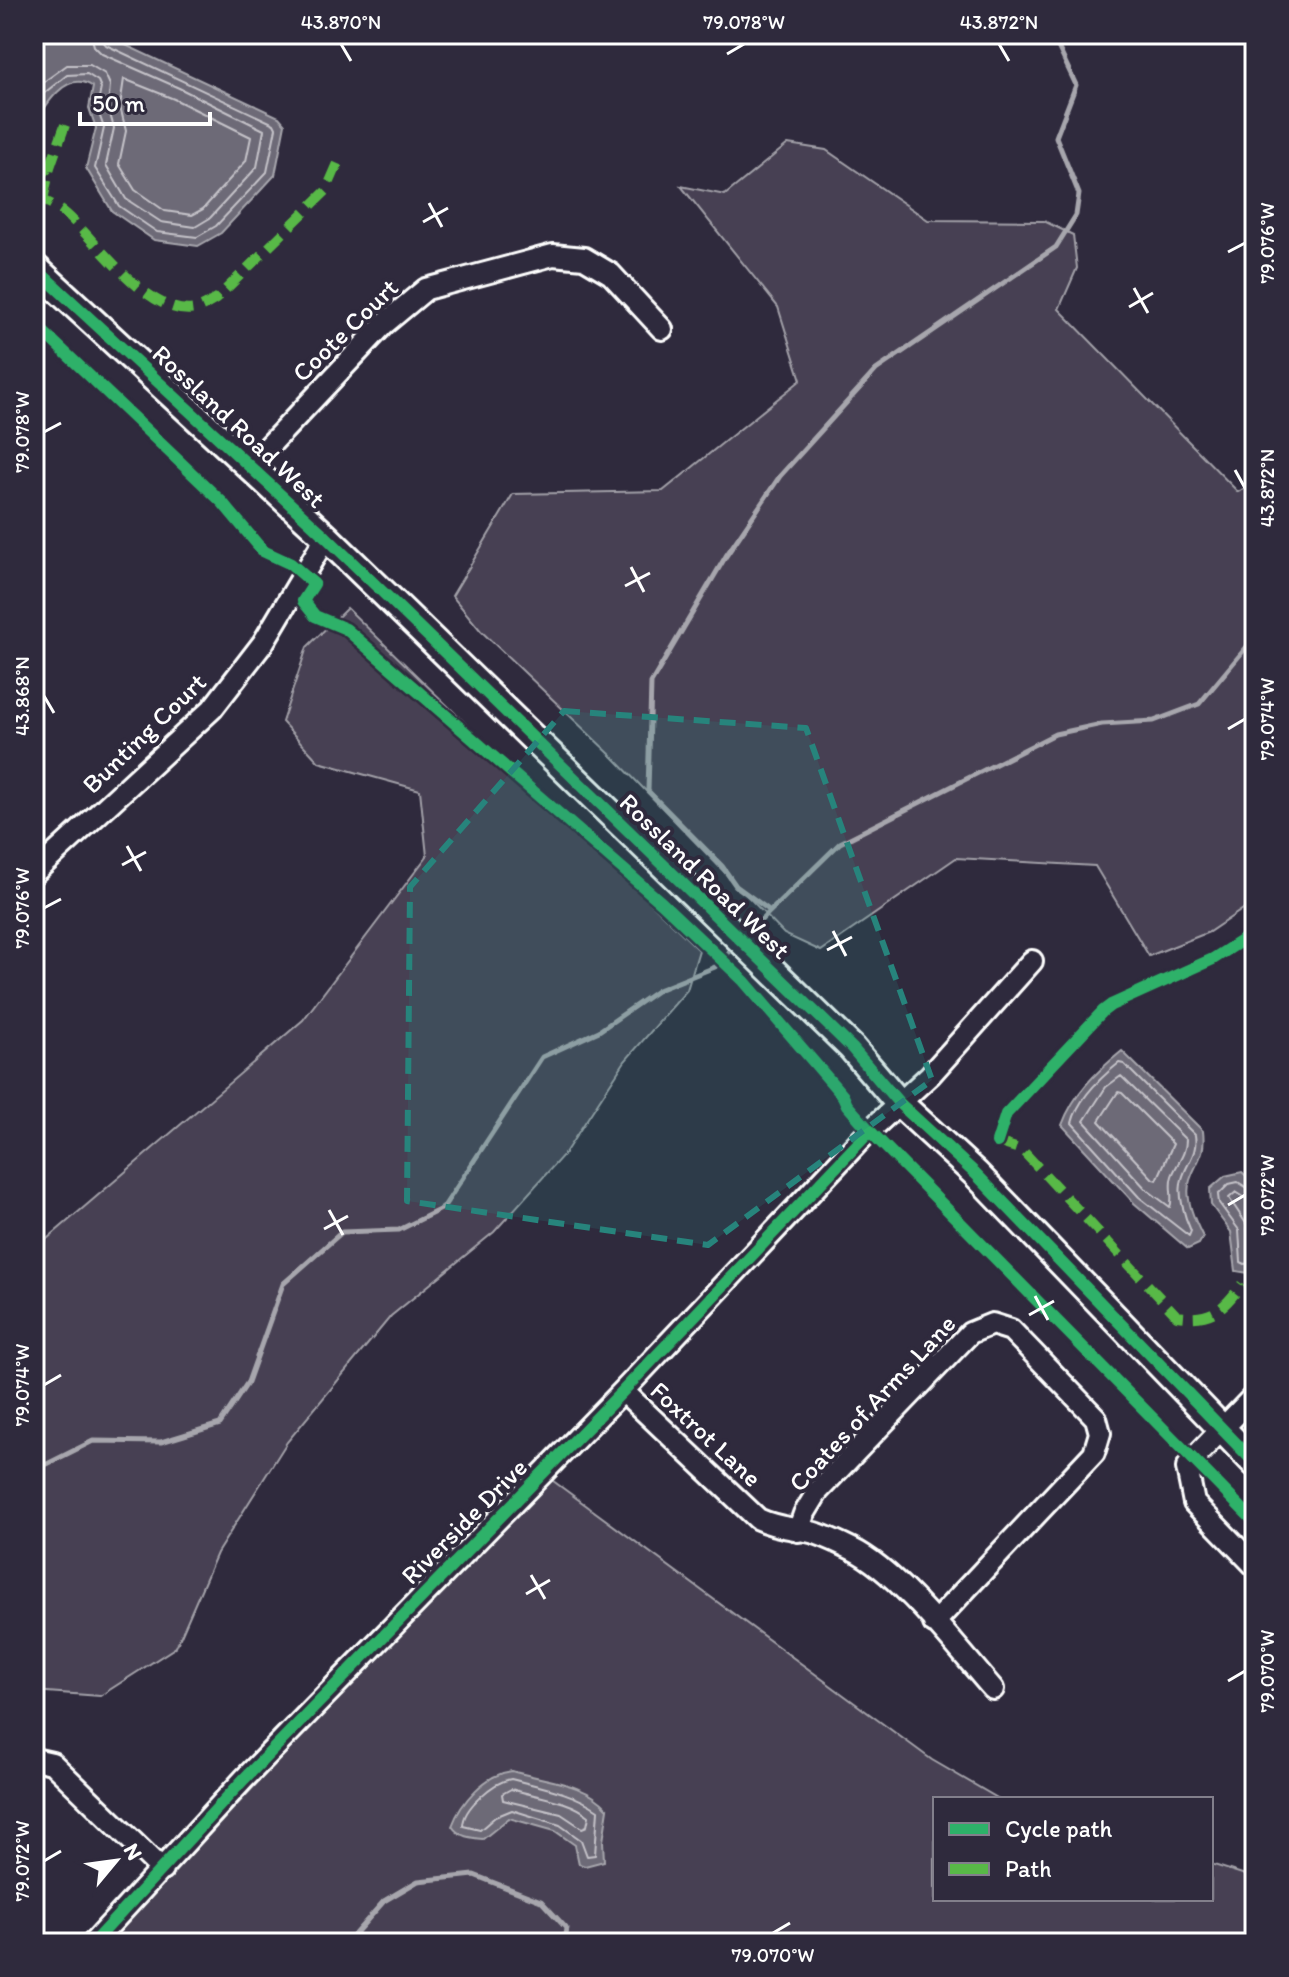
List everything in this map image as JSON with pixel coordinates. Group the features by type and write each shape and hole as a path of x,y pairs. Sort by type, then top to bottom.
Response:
{"main road":[{"name":"Rossland Road West","path":"34,267 326,537 852,1048 899,1103 976,1174 1255,1463"}],"street":[{"name":"Coote Court","path":"250,466 384,324 426,289 553,255 584,258 611,274 662,329"},
{"name":"Bunting Court","path":"34,873 212,709 263,643 326,537"},
{"name":"Riverside Drive","path":"93,1943 244,1779 623,1391 865,1135 930,1075 1032,961"},
{"name":"Coates of Arms Lane","path":"992,1324 1011,1330 1096,1418 1099,1442 1094,1453 934,1623 884,1572 854,1549 815,1533 798,1531 818,1491 970,1333 992,1324"},
{"name":"Foxtrot Lane","path":"623,1391 758,1519 778,1528 798,1531"},
{"path":"1255,1395 1187,1468 1194,1503 1255,1566"},
{"path":"934,1623 993,1689"},
{"path":"34,1759 52,1763 162,1870"}],"highlighted area":[{"path":"564,711 806,728 932,1080 708,1245 407,1201 410,887"}],"shaded area":[{"path":"788,144 826,150 928,220 1044,221 1073,235 1077,268 1059,309 1238,492 1255,483 1255,901 1209,932 1149,956 1095,866 956,858 821,951 784,934 614,758 481,631 452,596 513,494 663,491 801,380 778,307 681,186 725,195"},
{"path":"347,608 699,950 687,990 625,1061 565,1153 494,1232 391,1316 287,1442 217,1553 176,1647 100,1696 34,1691 34,1250 303,1020 427,856 420,790 319,762 282,722 307,647"},
{"path":"545,1475 932,1760 996,1797 933,1797 933,1901 1213,1901 1213,1865 1255,1878 1255,1943 108,1943"}],"water":[{"path":"34,34 102,34 279,117 285,124 275,175 221,233 198,246 154,240 112,211 86,168 96,128 89,108 93,87 83,82 66,86 51,100 34,125"},
{"path":"1122,1051 1203,1131 1202,1152 1190,1180 1188,1194 1203,1237 1199,1244 1188,1249 1134,1203 1062,1125 1087,1084"},
{"path":"1242,1172 1255,1184 1255,1266 1248,1273 1236,1271 1231,1232 1211,1205 1210,1189 1225,1176"},
{"path":"512,1771 576,1788 599,1800 608,1809 603,1841 604,1861 585,1866 579,1864 575,1845 555,1831 509,1818 483,1839 458,1833 452,1826 468,1799 492,1777"}],"waterway":[{"path":"769,910 736,886 722,866 648,791 651,683 726,556 780,476 876,370 1056,247 1076,215 1079,194 1056,137 1076,85 1052,34"},
{"path":"748,933 840,843 1055,734 1102,724 1154,721 1199,704 1255,637"},
{"path":"34,1464 47,1464 93,1441 161,1442 220,1424 248,1382 283,1284 342,1232 399,1230 443,1208 542,1057 599,1031 658,990 715,967 735,946"},
{"path":"347,1943 384,1901 418,1881 474,1875 541,1901 566,1928 564,1943"}],"marked path":[{"path":"43,200 50,167 65,125"},
{"path":"34,161 48,176"},
{"path":"34,195 66,214 145,292 181,309 199,308 216,299 326,191 339,161"},
{"path":"997,1142 1022,1150 1177,1316 1199,1317 1215,1312 1229,1301 1242,1284"}],"cycle path":[{"path":"34,267 326,537 852,1048 899,1103 976,1174 1255,1463"},
{"path":"34,323 222,502 263,551 291,564 314,584 303,601 315,616 346,629 662,903 744,981 870,1131 1255,1522"},
{"path":"997,1142 1006,1114 1103,1011 1213,959 1255,932"},
{"path":"93,1943 244,1779 623,1391 870,1131"}]}
